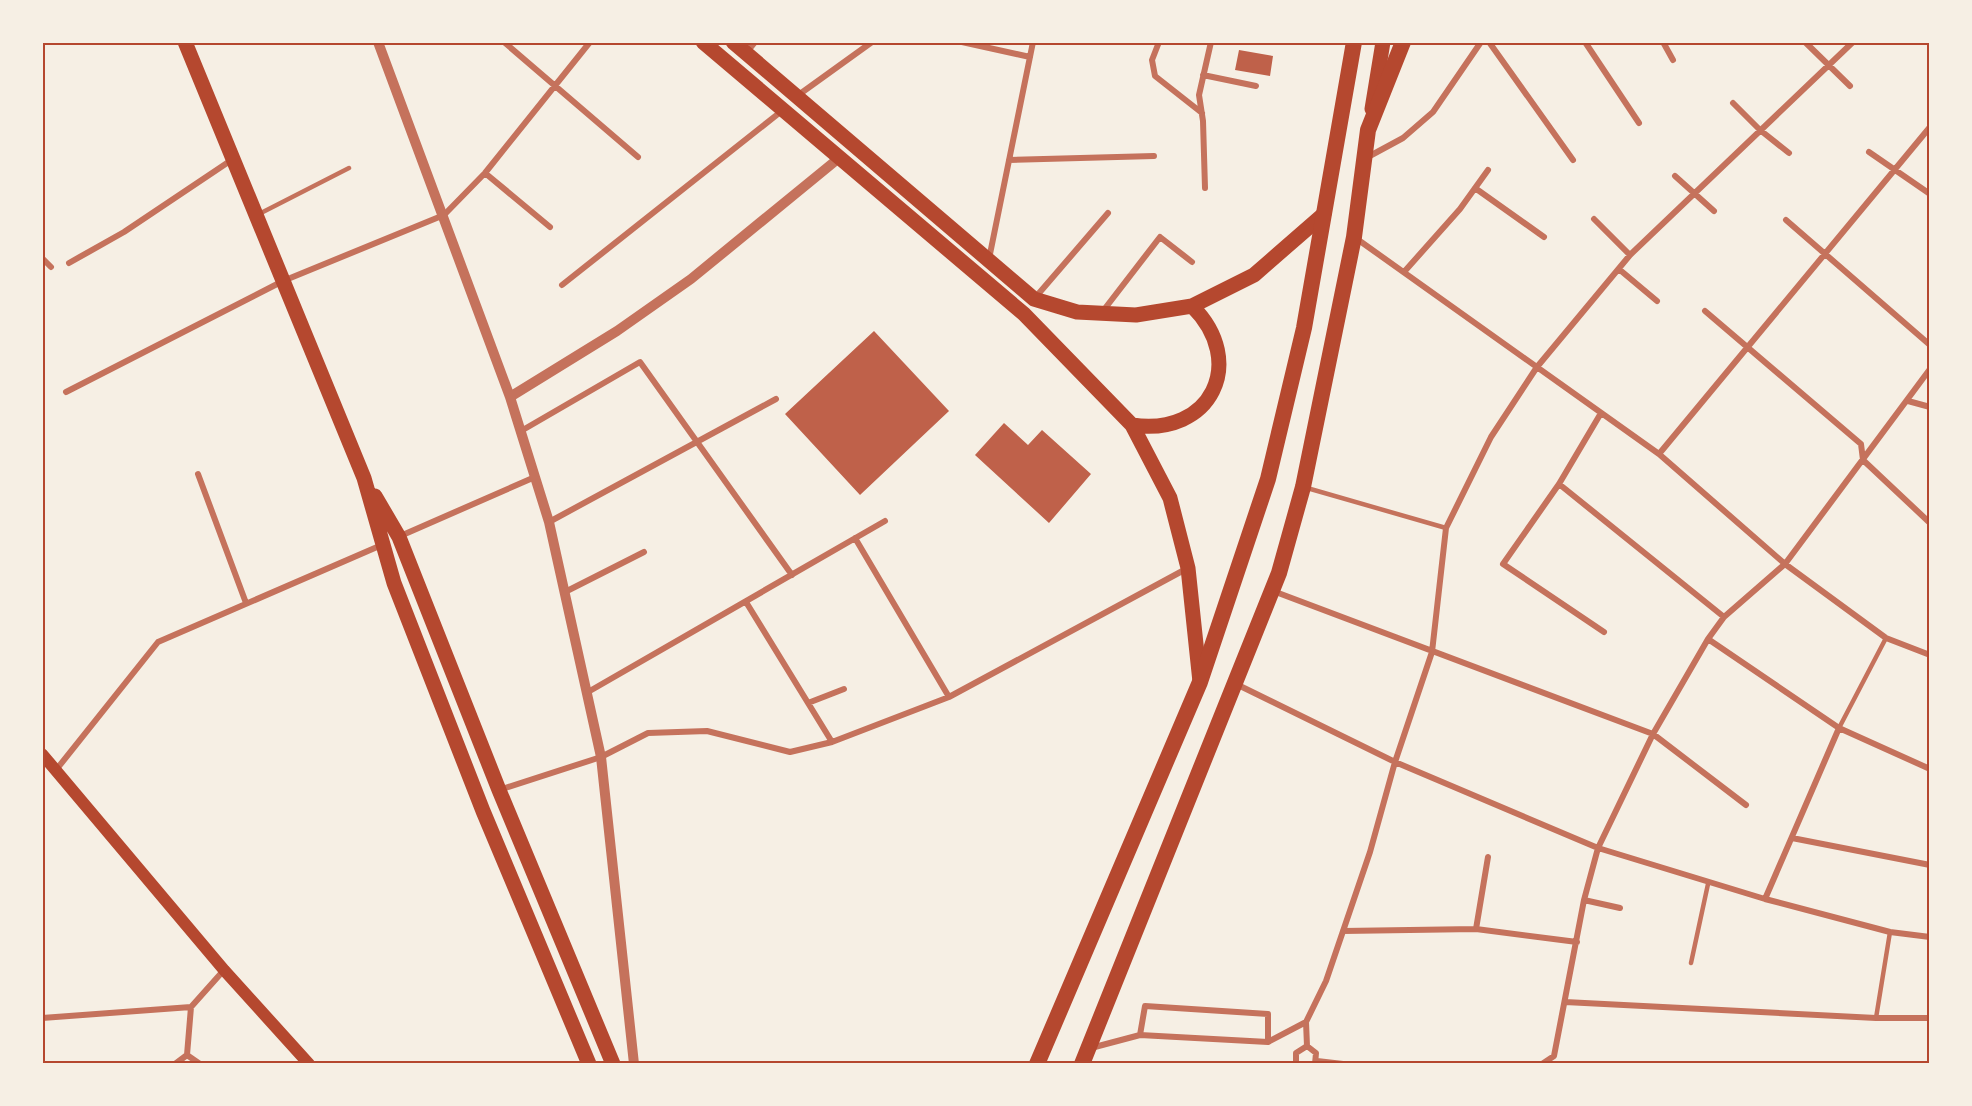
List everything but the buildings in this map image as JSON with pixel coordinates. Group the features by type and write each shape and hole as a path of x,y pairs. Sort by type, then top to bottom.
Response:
{"highway":[{"path":"1037,1064 1200,682 1268,479 1304,328 1354,42"},
{"path":"1085,1056 1272,591 1304,487 1354,237 1368,130 1403,42"}],"main road":[{"path":"185,42 364,478 394,583 483,811 589,1064"},
{"path":"703,42 1023,314 1132,425 1170,498 1188,568 1200,682"},
{"path":"733,42 750,47 797,96 1034,299 1077,312 1136,315 1192,306 1254,275 1324,214"},
{"path":"1368,130 1383,42"},
{"path":"1132,425 1153,428 1174,425 1193,415 1207,400 1217,381 1220,360 1217,340 1207,321 1192,306"},
{"path":"364,478 399,537 499,790 614,1064"},
{"path":"42,754 224,970 309,1064"}],"street":[{"path":"378,42 510,397 549,522 601,757 634,1064"},
{"path":"504,42 638,157"},
{"path":"66,392 283,281 444,215 485,173 590,42"},
{"path":"797,96 872,42"},
{"path":"963,42 1030,57"},
{"path":"989,260 1033,42"},
{"path":"1159,42 1152,60 1155,76 1202,113"},
{"path":"1205,188 1202,113 1199,95 1211,42"},
{"path":"1363,160 1403,138 1433,112 1481,42"},
{"path":"1489,42 1573,160"},
{"path":"1585,42 1639,123"},
{"path":"1663,42 1673,60"},
{"path":"1805,42 1850,86"},
{"path":"1342,1064 1316,1062 1316,1053 1307,1046 1306,1022 1326,981 1370,852 1395,762 1432,652 1446,528 1491,437 1537,367 1620,270 1630,255 1852,42"},
{"path":"1203,75 1256,86"},
{"path":"1733,103 1760,130 1789,153"},
{"path":"562,285 783,110"},
{"path":"1659,454 1825,257 1930,127"},
{"path":"1869,152 1930,194"},
{"path":"1009,160 1154,156"},
{"path":"510,397 617,331 691,279 839,158"},
{"path":"69,263 124,232 233,159"},
{"path":"1404,272 1488,170"},
{"path":"485,173 550,227"},
{"path":"1675,176 1714,211"},
{"path":"1475,188 1544,237"},
{"path":"1034,299 1108,213"},
{"path":"1594,219 1630,255"},
{"path":"1786,220 1825,257 1930,345"},
{"path":"1102,313 1160,237 1192,262"},
{"path":"1354,237 1659,454 1785,564 1886,638 1930,655"},
{"path":"42,258 51,267"},
{"path":"1620,270 1657,301"},
{"path":"1705,311 1747,350 1861,444 1863,460 1930,524"},
{"path":"521,431 640,362 792,575"},
{"path":"1542,1064 1554,1056 1584,900 1598,848 1653,734 1708,639 1724,617 1785,564 1930,369"},
{"path":"549,522 776,399"},
{"path":"1908,401 1930,407"},
{"path":"1601,413 1559,484 1503,564 1604,632"},
{"path":"198,474 246,603"},
{"path":"55,771 158,642 535,477"},
{"path":"1559,484 1724,617"},
{"path":"588,692 885,521"},
{"path":"855,538 949,697"},
{"path":"565,592 644,552"},
{"path":"499,790 601,757 648,734 707,731 790,752 832,742 949,697 1188,568"},
{"path":"1272,591 1653,734 1746,805"},
{"path":"746,602 832,742"},
{"path":"1708,639 1839,728 1930,769"},
{"path":"1236,684 1395,762 1598,848 1708,884 1890,932 1930,937"},
{"path":"808,703 844,689"},
{"path":"1766,899 1839,728"},
{"path":"1792,838 1930,865"},
{"path":"1476,929 1488,857"},
{"path":"1584,900 1620,908"},
{"path":"1343,931 1476,929 1577,942"},
{"path":"176,1064 187,1055 191,1007 224,970"},
{"path":"1565,1002 1876,1018 1930,1018"},
{"path":"1140,1035 1145,1006 1268,1014 1268,1042"},
{"path":"42,1018 191,1007"},
{"path":"1085,1056 1140,1035 1268,1042 1306,1022"},
{"path":"1296,1064 1296,1053 1307,1046"},
{"path":"187,1055 200,1064"}],"lane":[{"path":"256,215 349,168"},
{"path":"1304,487 1446,528"},
{"path":"1839,728 1886,638"},
{"path":"1691,963 1708,884"},
{"path":"1876,1018 1890,932"}]}
